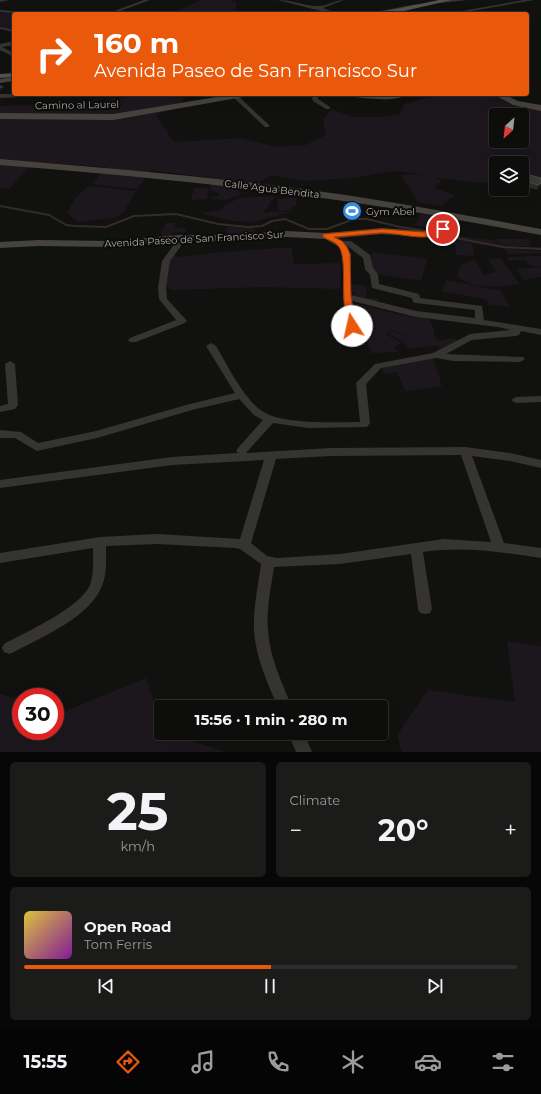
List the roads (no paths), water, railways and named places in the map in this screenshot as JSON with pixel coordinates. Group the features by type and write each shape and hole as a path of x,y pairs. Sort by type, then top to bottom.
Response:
{"main road":[{"path":"390,12 449,0"},
{"path":"0,76 12,75"},
{"path":"0,85 12,80"},
{"name":"Camino al Laurel","path":"0,116 113,117 240,96"},
{"path":"367,96 385,96"},
{"path":"501,96 516,103 541,108"},
{"name":"Calle Agua Bendita","path":"0,162 161,175 294,191 451,215 541,232"},
{"name":"Avenida Paseo de San Francisco Sur","path":"0,245 39,243 110,244 179,238 219,238 286,234 326,236 382,231 432,233 443,229 451,215"}],"street":[{"path":"0,1 7,0"},
{"path":"114,12 148,0"},
{"path":"280,0 331,12"},
{"path":"318,8 342,0"},
{"path":"440,2 465,0"},
{"path":"459,12 532,0"},
{"path":"378,12 428,4"},
{"path":"0,11 12,12"},
{"path":"0,28 12,31"},
{"path":"0,47 12,44"},
{"path":"0,47 12,54"},
{"path":"0,96 12,95"},
{"path":"314,96 315,100 328,108"},
{"path":"236,97 267,126"},
{"path":"326,236 340,243 344,247 346,254 347,297 354,340"},
{"path":"133,340 182,321 163,299 162,288 166,261 177,246 179,238"},
{"path":"340,243 348,243 354,246 367,257 369,269 374,274 375,286 416,296 416,300 479,308 480,322"},
{"path":"347,297 416,314 480,322 541,332"},
{"path":"211,346 242,395 258,414 270,419 304,424 364,424 360,386 375,368 436,355 470,337 516,333 516,329 520,328 541,328"},
{"path":"436,355 453,358 520,359"},
{"path":"0,409 11,407 13,404 10,364"},
{"path":"0,434 17,435 37,446 46,445 96,434 190,407 242,395"},
{"path":"516,400 541,399"},
{"path":"242,451 270,419"},
{"path":"465,451 499,547"},
{"path":"0,484 172,461 330,452 465,451 510,457 541,464"},
{"path":"244,545 271,456"},
{"path":"0,558 100,542 180,540 219,541 244,545 268,562 283,563 340,559 444,544 499,547 541,553"},
{"path":"9,648 77,609 92,594 98,581 100,542"},
{"path":"416,548 425,609"},
{"path":"268,562 262,613 261,638 265,658 282,700"},
{"path":"299,740 304,752"}],"waterway":[{"path":"0,206 49,215 66,225 75,226 106,227 134,216 176,214 218,224 248,227 262,226 272,221 285,219 309,229 327,229 354,219 367,219 400,227 426,231"},
{"path":"435,234 503,247 541,249"}],"place":[{"name":"Gym Abel","path":"352,211"}]}
